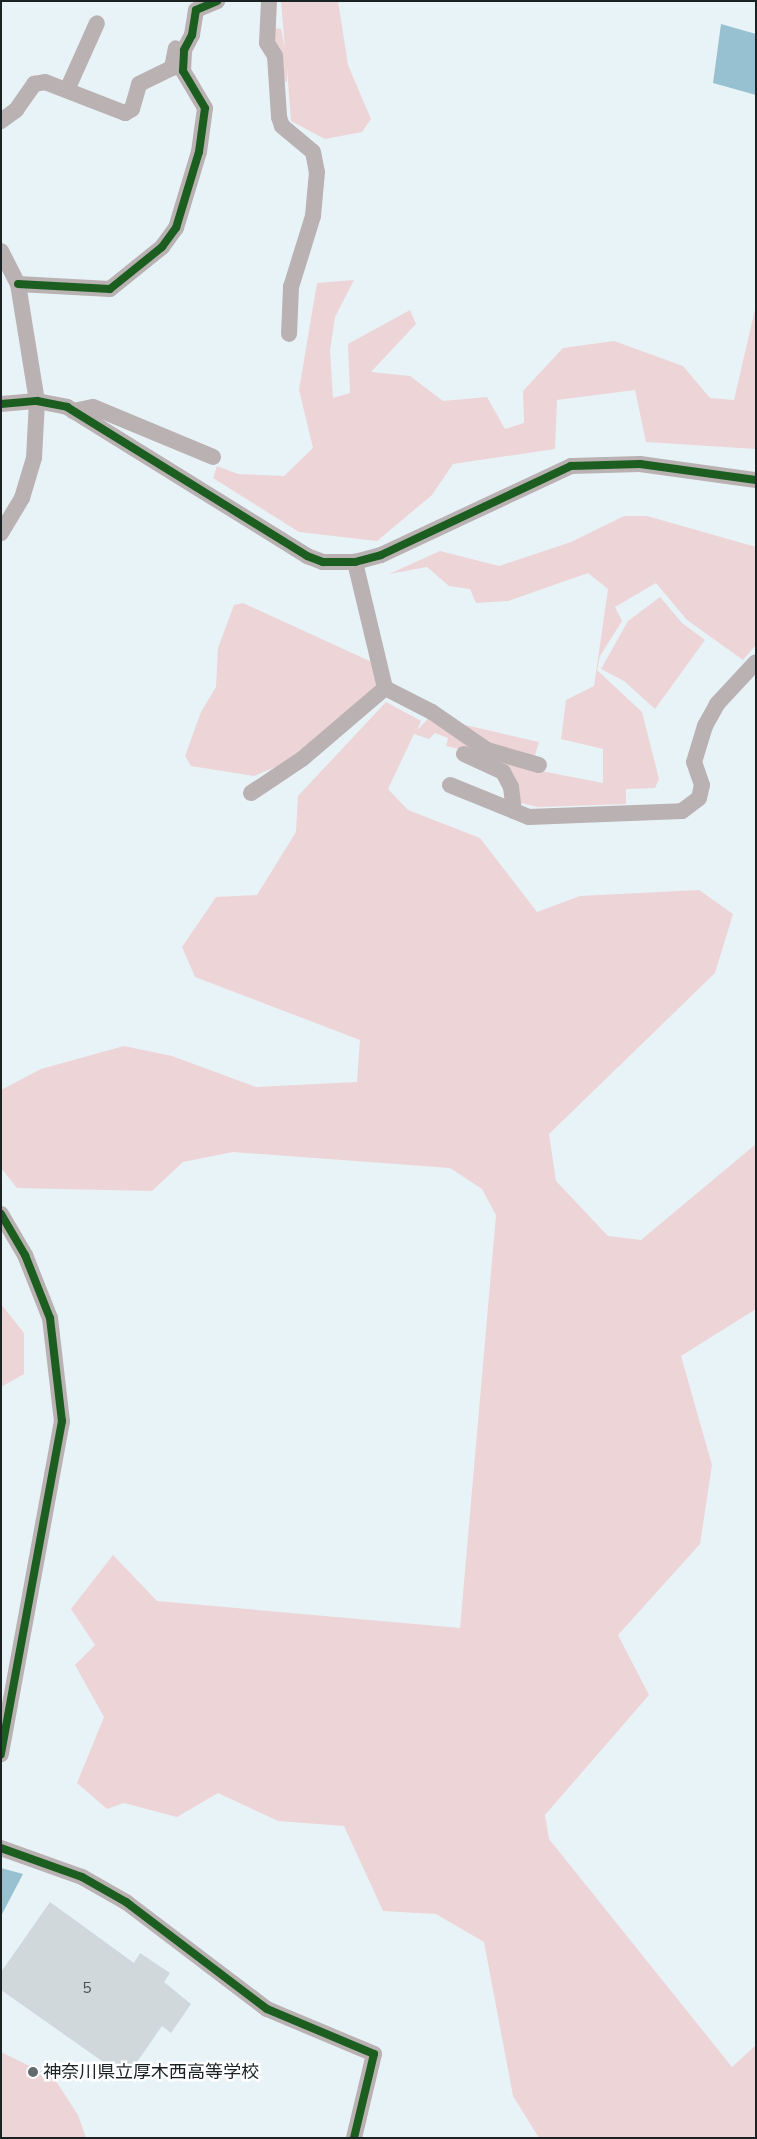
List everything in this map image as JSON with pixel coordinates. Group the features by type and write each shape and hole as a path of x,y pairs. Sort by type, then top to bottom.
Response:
{"street":[{"path":"18,284 110,289 162,247 176,228 199,152 205,108 183,71 187,45 196,10 217,1"},
{"path":"269,1 267,43 275,56 279,117 282,126 313,152 317,172 313,216 291,286 291,326"},
{"path":"68,90 97,23"},
{"path":"1,121 16,110 34,84 45,82 125,113 132,110 139,84 172,68 174,52 180,44 187,45"},
{"path":"1,251 18,284 37,401 34,458 22,498 1,533"},
{"path":"1,404 37,401 73,411 307,556 323,562 354,562 422,538 571,466 640,464 756,480"},
{"path":"73,411 93,407 212,458"},
{"path":"354,562 385,688 448,719 487,750 539,765"},
{"path":"450,785 514,811 537,817 682,811 698,798 702,784 694,762 705,726 716,704 756,662"},
{"path":"251,793 302,759 385,688"},
{"path":"464,754 503,772 511,787 514,811"},
{"path":"1,1214 24,1255 50,1318 62,1421 1,1754"},
{"path":"1,1848 82,1877 126,1902 267,2009 374,2054 354,2138"}],"shaded area":[{"path":"281,1 338,1 348,65 371,119 362,132 325,139 291,121 287,68 287,82 280,79 270,27 281,29 285,49"},
{"path":"354,280 335,317 330,350 333,398 350,393 348,344 410,310 416,324 371,372 410,376 443,401 487,397 505,429 524,423 523,391 563,348 614,341 683,366 710,398 734,400 756,305 756,449 646,442 635,390 557,400 555,449 453,464 432,495 377,541 299,532 213,478 217,466 238,474 284,476 313,448 299,390 317,283"},
{"path":"624,516 647,516 756,547 756,645 743,660 687,620 656,583 615,607 622,621 600,656 597,670 642,712 659,779 655,788 626,789 626,804 537,807 517,802 513,786 459,749 446,746 448,738 435,733 429,739 414,734 388,789 408,810 480,838 537,912 580,896 699,890 733,914 715,973 549,1134 556,1181 608,1236 641,1240 756,1144 756,1309 681,1356 712,1465 700,1544 618,1635 649,1695 545,1815 549,1839 732,2067 756,2045 756,2138 539,2138 513,2096 484,1942 436,1914 383,1911 344,1826 278,1821 218,1793 177,1817 124,1803 107,1809 77,1783 104,1717 75,1665 95,1645 71,1609 113,1555 157,1601 460,1628 496,1215 482,1189 450,1168 233,1152 183,1162 152,1191 17,1188 1,1168 1,1090 41,1069 124,1046 172,1056 256,1087 357,1082 360,1040 195,977 182,947 216,897 257,895 296,832 298,796 386,702 421,721 417,730 430,717 539,742 531,769 603,783 603,749 561,739 566,700 594,686 608,589 588,573 508,601 476,603 470,589 449,586 427,567 389,574 440,551 499,566 571,542"},
{"path":"660,597 682,623 705,640 655,709 624,681 601,669 628,621"},
{"path":"243,603 376,664 379,683 354,713 278,766 254,776 191,766 185,756 201,712 216,687 218,648 234,605"},
{"path":"1,1304 24,1333 24,1374 1,1387"},
{"path":"1,2052 54,2078 78,2115 86,2138 1,2138"}],"water":[{"path":"721,24 756,34 756,95 713,83"},
{"path":"1,1868 23,1874 1,1916"}],"building":[{"path":"50,1902 134,1963 140,1953 170,1973 164,1982 191,2004 171,2033 162,2026 126,2078 1,1990 1,1972"}],"cycle path":[{"path":"18,284 110,289 162,247 176,228 199,152 205,108 183,71 184,50 192,35 196,10 217,1"},
{"path":"1,404 37,401 67,407 307,556 323,562 355,562 381,555 571,466 640,464 756,480"},
{"path":"1,1214 25,1255 50,1318 62,1421 1,1754"},
{"path":"1,1848 82,1877 126,1902 267,2009 374,2054 354,2138"}],"place":[{"name":"神奈川県立厚木西高等学校","path":"33,2072"}]}
